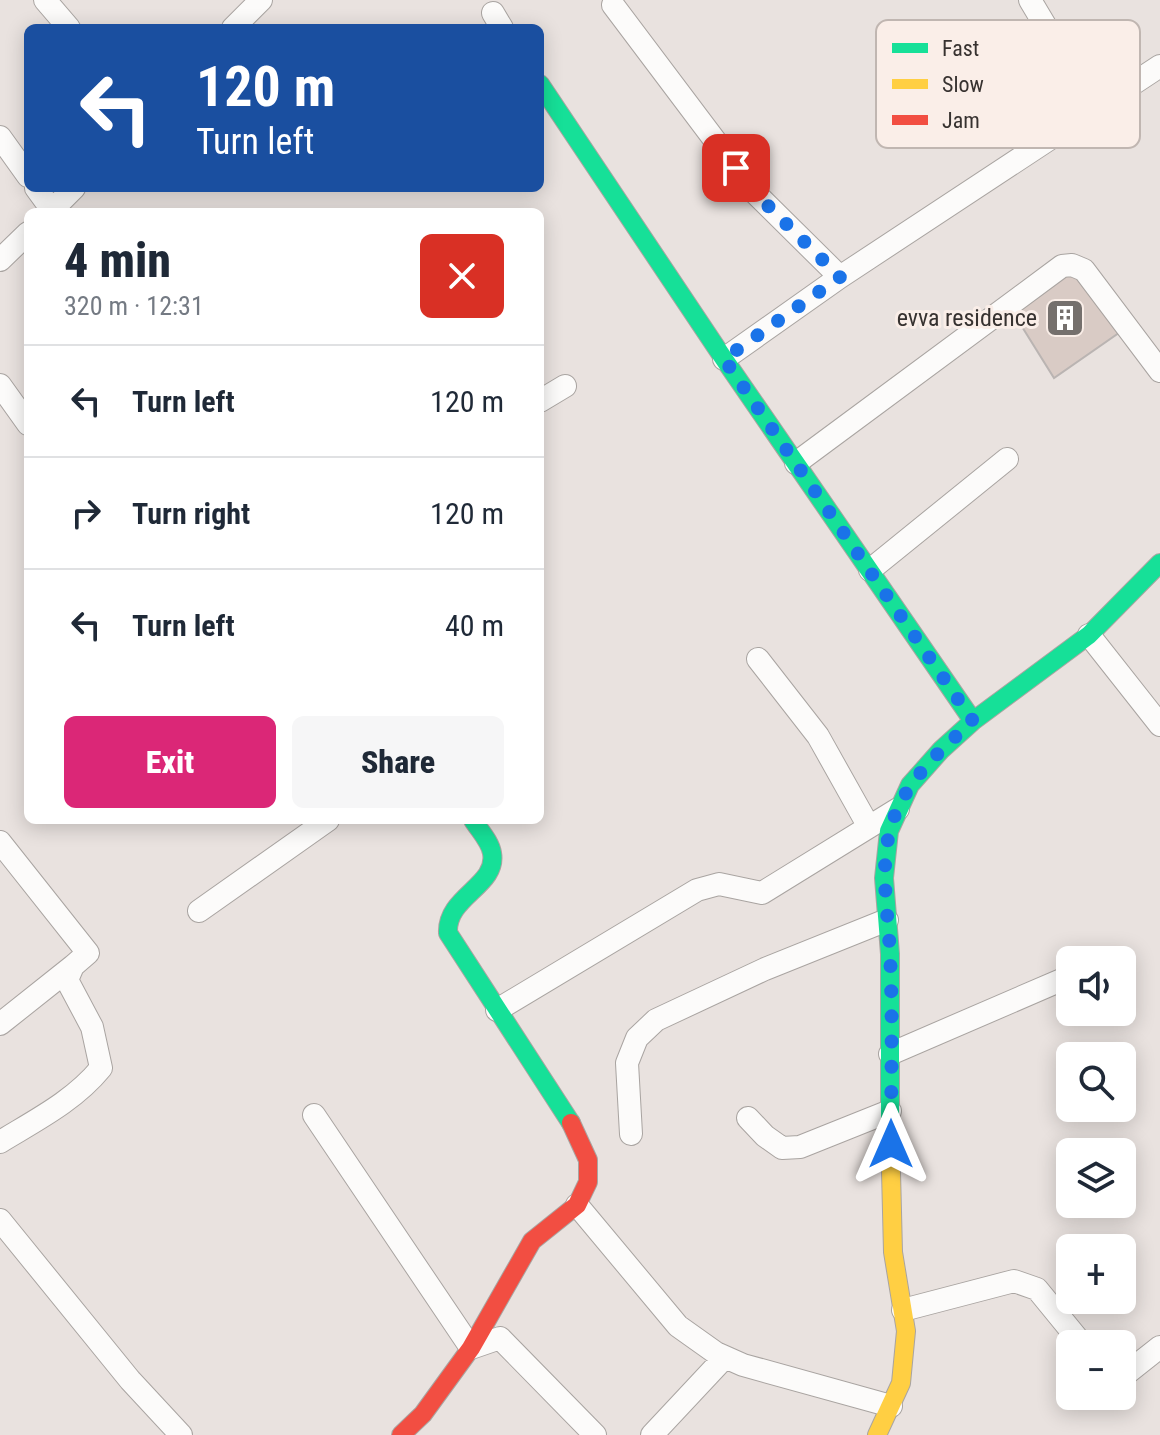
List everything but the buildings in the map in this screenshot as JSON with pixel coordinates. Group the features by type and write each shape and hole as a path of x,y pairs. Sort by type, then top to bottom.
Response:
{"street":[{"path":"45,0 66,24"},
{"path":"237,24 261,0"},
{"path":"1030,0 1042,20"},
{"path":"614,2 753,191 840,277"},
{"path":"1140,79 1160,66"},
{"path":"544,90 973,721"},
{"path":"0,137 24,170"},
{"path":"724,359 840,277 1036,148"},
{"path":"54,208 70,192"},
{"path":"0,260 24,237"},
{"path":"796,463 1062,266 1072,265 1084,270 1160,371"},
{"path":"0,385 24,418"},
{"path":"544,399 565,386"},
{"path":"870,570 1007,459"},
{"path":"877,1435 901,1383 906,1331 891,1223 890,954 885,865 889,831 910,785 924,767 973,721 1089,635 1160,563"},
{"path":"1089,635 1160,725"},
{"path":"758,659 818,736 869,827"},
{"path":"497,1010 697,890 719,884 762,893 898,809"},
{"path":"199,911 322,824"},
{"path":"401,1435 423,1414 471,1348 532,1241 577,1205 588,1182 588,1160 567,1115 448,933 448,920 454,908 488,872 492,861 492,852 475,824"},
{"path":"0,842 88,953 0,1024"},
{"path":"631,1134 627,1063 637,1038 656,1020 765,969 887,920"},
{"path":"0,1142 59,1106 101,1068 92,1027 67,980 73,966"},
{"path":"890,1054 1056,982"},
{"path":"748,1118 782,1148 800,1147 890,1111"},
{"path":"314,1115 471,1348"},
{"path":"577,1205 678,1326 725,1357 743,1365 891,1406"},
{"path":"0,1220 130,1380 181,1435"},
{"path":"903,1310 1014,1281 1037,1289 1071,1330"},
{"path":"471,1348 500,1338 595,1435"},
{"path":"1136,1366 1160,1347"},
{"path":"652,1435 725,1357"}],"traffic: fast":[{"path":"544,90 973,721"},
{"path":"890,1131 890,954 884,878 889,831 910,785 941,750 973,721 1089,635 1160,563"},
{"path":"476,824 489,844 492,864 480,883 455,910 448,933 571,1123"}],"traffic: slow":[{"path":"877,1435 901,1383 906,1331 893,1252 890,1131"}],"traffic: jam":[{"path":"401,1435 423,1414 471,1348 532,1241 577,1205 588,1182 588,1160 571,1123"}],"place":[{"name":"evva residence","path":"1065,318"}],"route":[{"path":"736,168 753,191 840,277 724,359 973,721 924,767 910,785 889,831 884,878 890,954 891,1144"}]}
